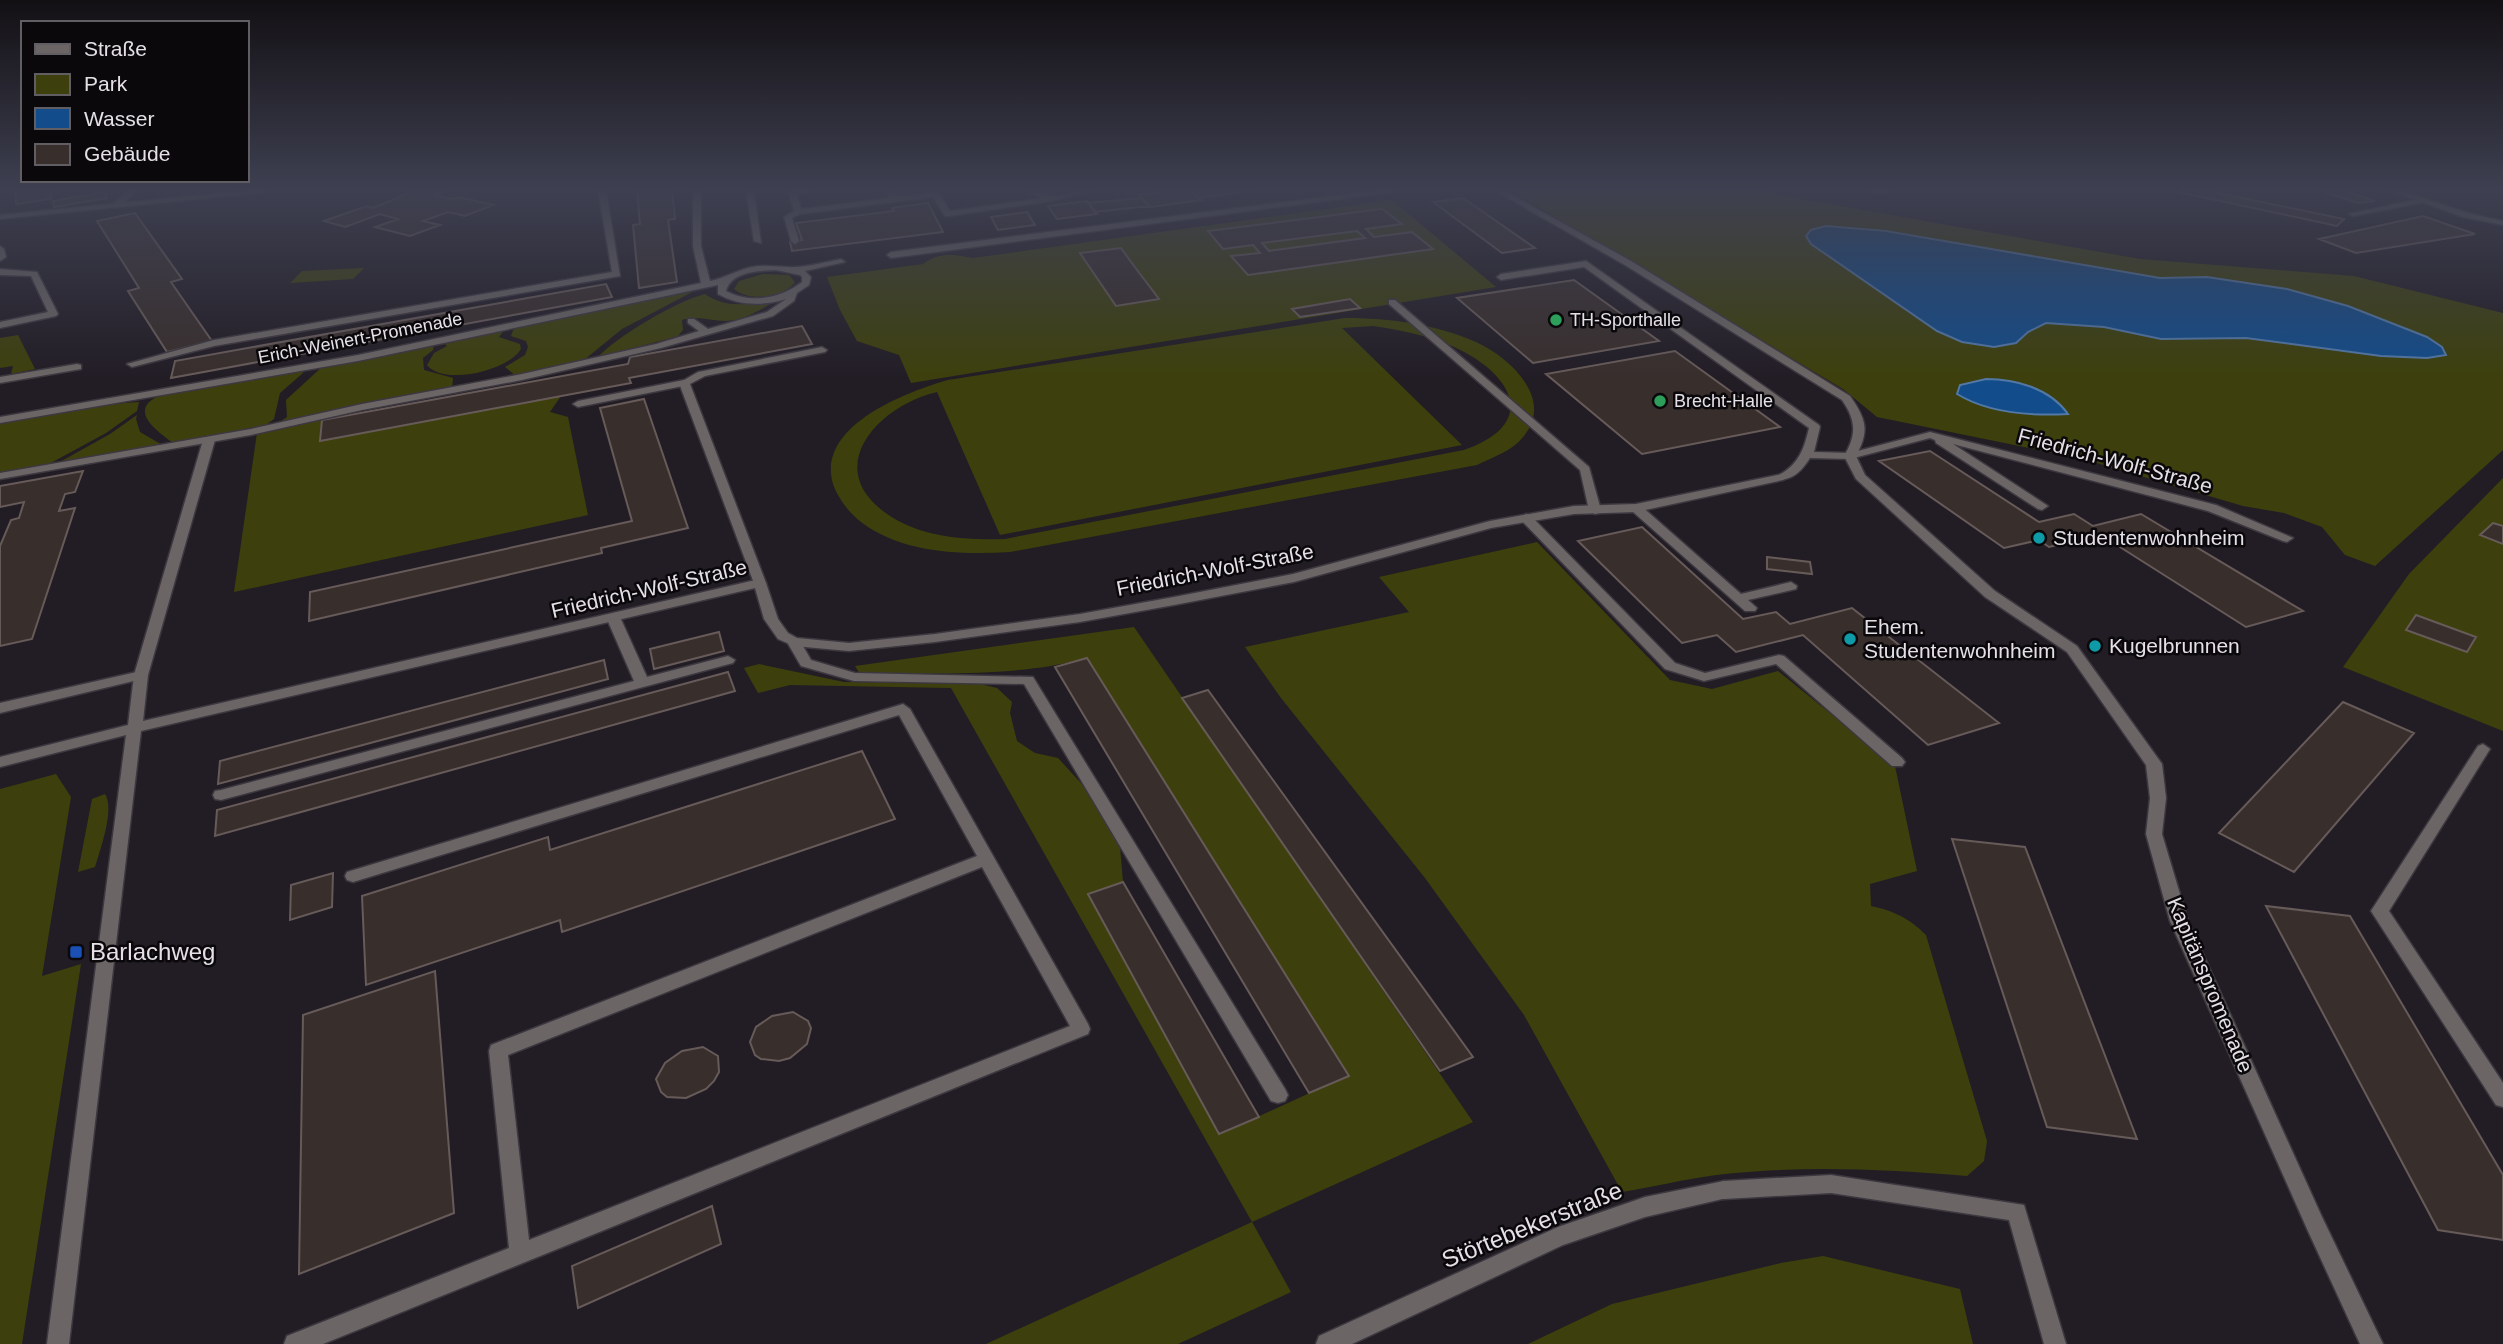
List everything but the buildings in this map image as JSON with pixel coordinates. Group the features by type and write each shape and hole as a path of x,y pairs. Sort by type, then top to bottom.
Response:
{"street":[{"path":"132,364 214,343 617,274 613,253"},
{"path":"699,253 706,285"},
{"path":"891,255 909,253"},
{"path":"1609,253 1846,398 1861,427 1860,436 1850,456"},
{"name":"Erich-Weinert-Promenade","path":"0,420 358,358 724,281 757,269 795,270 841,262"},
{"path":"1501,277 1586,264 1815,427 1808,455"},
{"path":"724,281 722,292 738,299 765,300 793,293 806,283 807,277 795,270"},
{"path":"0,272 34,274 53,314 0,325"},
{"path":"0,476 209,440 362,407 522,377 770,314 791,299 793,293"},
{"path":"1392,302 1586,469 1595,510"},
{"path":"691,321 707,332"},
{"path":"578,404 684,383 702,374 822,351"},
{"path":"0,380 77,367"},
{"path":"684,383 760,583"},
{"path":"1930,435 2042,506"},
{"name":"Friedrich-Wolf-Straße","path":"0,762 133,728 760,583 771,619 783,636 794,642 849,647 935,638 1080,618 1294,578 1451,534 1525,518 1574,510 1636,508 1783,477 1800,468 1808,455 1850,456 1930,435 2212,508 2287,538"},
{"path":"58,1344 141,675 209,440"},
{"name":"Kapitänspromenade","path":"1850,456 1860,477 1990,594 2072,649 2154,764 2158,797 2154,834 2179,921 2372,1344"},
{"path":"1636,508 1750,608"},
{"path":"1525,518 1670,666 1704,677 1779,659 1897,762"},
{"path":"1739,598 1791,586"},
{"path":"613,617 642,684"},
{"path":"794,642 806,663 854,677 1028,680 1278,1095"},
{"path":"221,795 728,660"},
{"path":"0,708 141,675"},
{"path":"295,1344 1081,1029 903,709 353,876"},
{"path":"2483,749 2379,911 2503,1099"},
{"path":"520,1254 498,1051 986,859"},
{"name":"Störtebekerstraße","path":"1327,1344 1558,1237 1645,1208 1724,1190 1831,1184 2017,1212 2055,1344"}],"green space":[{"path":"1011,253 1455,253 1496,287 911,383 899,355 857,341 840,310 827,277 923,264 941,256 973,258"},
{"path":"1615,253 2104,253 2140,259 2354,276 2503,313 2503,450 2375,566 2345,555 2322,527 2284,513 2243,506 2083,459 1877,417 1843,389"},
{"path":"364,268 353,279 290,283 302,271"},
{"path":"763,274 789,275 795,282 775,295 748,296 734,289 739,281"},
{"path":"696,290 622,329 584,360 516,376 505,367 525,355 528,347 526,341 511,336 514,328"},
{"path":"705,294 733,304 782,297 755,312 733,320 682,320 683,330 678,336 597,358 648,320"},
{"path":"1345,318 1362,318 1428,326 1476,342 1503,358 1515,369 1525,382 1534,409 1532,423 1519,442 1477,465 1010,552 971,553 913,546 877,532 848,510 833,484 831,463 838,445 851,429 889,403 948,380","holes":["1373,326 1443,342 1490,369 1502,383 1509,398 1510,412 1503,426 1488,439 1464,450 1005,539 960,538 917,529 890,516 869,498 859,479 858,460 864,442 877,425 915,399 937,392 1000,535 1462,445 1342,328"]},
{"path":"505,329 499,337 520,344 521,349 503,364 460,375 435,371 427,365 434,353 447,346 443,342"},
{"path":"18,335 35,369 11,374 13,366 0,368 0,338"},
{"path":"434,344 433,350 423,358 424,370 453,378 452,388 274,426 287,417 286,400 323,366"},
{"path":"304,370 303,373 280,393 274,419 262,428 173,443 152,426 145,413 146,406 163,394"},
{"path":"561,396 550,412 568,417 588,515 234,592 257,433 322,420 320,441"},
{"path":"139,402 137,411 106,433 49,464 0,474 0,423 98,405"},
{"path":"137,415 140,432 164,446 58,463 110,434"},
{"path":"2503,478 2503,731 2343,667 2409,574"},
{"path":"1537,542 1670,680 1712,689 1778,671 1895,766 1917,871 1870,884 1871,906 1901,916 1926,935 1987,1141 1984,1161 1967,1176 1873,1170 1779,1170 1716,1175 1622,1192 1524,1015 1425,878 1281,698 1245,647 1409,612 1379,577"},
{"path":"1134,627 1473,1122 1252,1222 951,688 790,685 758,693 744,668 759,664 844,682 980,684 997,688 1012,702 1010,713 1017,741 1035,753 1058,758 1090,793 1120,847 1123,882 1088,895 1220,1134 1349,1075 1087,658 1032,669 975,673 860,674 855,666"},
{"path":"56,774 71,797 42,976 81,964 22,1344 0,1344 0,789"},
{"path":"105,794 108,801 108,819 95,867 78,872 92,799"},
{"path":"1252,1222 1291,1292 1178,1344 986,1344"},
{"path":"1823,1256 1960,1289 1973,1344 1528,1344 1612,1304 1781,1263"}],"water":[{"path":"1824,253 2013,253 2160,278 2207,277 2287,289 2348,306 2427,337 2442,347 2446,355 2427,358 2381,356 2246,338 2161,339 2104,327 2046,323 2028,332 2016,343 1994,347 1962,342 1937,331"},
{"path":"1986,379 2031,387 2052,398 2068,414 2011,412 1982,405 1957,394 1960,385"}],"place":[{"name":"TH-Sporthalle","path":"1556,320"},
{"name":"Brecht-Halle","path":"1660,401"},
{"name":"Studentenwohnheim","path":"2039,538"},
{"name":"Ehem. Studentenwohnheim","path":"1850,639"},
{"name":"Kugelbrunnen","path":"2095,646"},
{"name":"Barlachweg","path":"76,952"}]}
